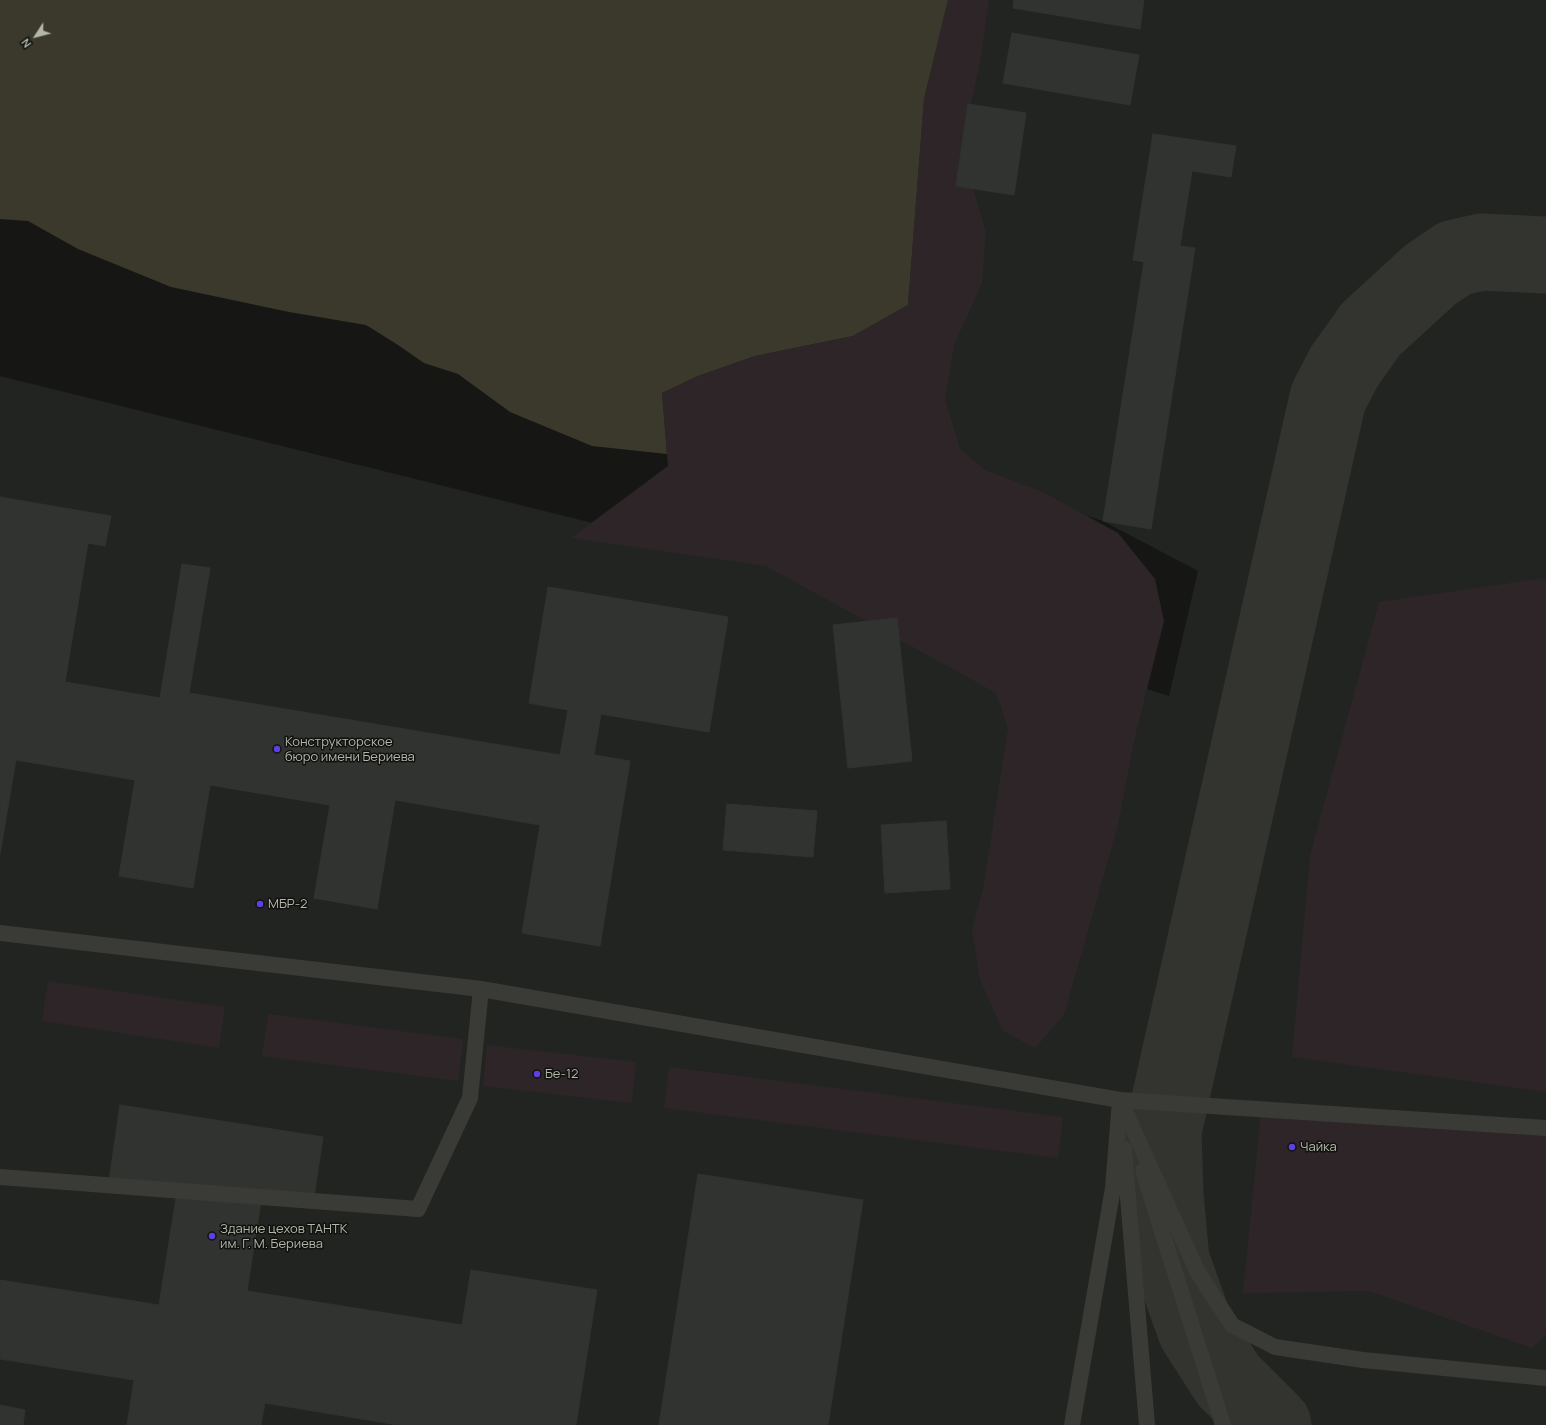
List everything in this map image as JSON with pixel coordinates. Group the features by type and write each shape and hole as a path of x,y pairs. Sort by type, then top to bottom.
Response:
{"lane":[{"path":"0,933 481,989 1120,1100 1546,1128"},
{"path":"0,1177 418,1209 470,1098 481,989"},
{"path":"1120,1100 1198,1273 1232,1325 1276,1347 1363,1360 1546,1378"},
{"path":"1072,1425 1113,1188 1120,1100"},
{"path":"1120,1100 1147,1425"},
{"path":"1120,1100 1223,1425"}],"shaded area":[{"path":"0,0 948,0 924,99 908,305 853,336 755,356 698,376 662,393 667,454 592,446 510,412 458,374 424,363 366,325 289,312 171,287 78,249 28,221 0,219"},
{"path":"948,0 989,0 980,63 961,149 986,232 982,283 954,345 945,399 960,449 985,470 1043,492 1118,533 1155,579 1164,621 1134,741 1118,825 1064,1015 1035,1048 1003,1031 980,980 972,929 983,889 1008,728 996,693 766,566 571,538 668,466 662,393 698,376 755,356 853,336 908,305 924,99"},
{"path":"975,0 1546,0 1546,1425 0,1425 0,376 766,566 1169,696 1198,571 1103,521 902,458"},
{"path":"1546,578 1546,1092 1292,1057 1310,855 1379,602"},
{"path":"48,981 225,1007 219,1048 42,1021"},
{"path":"268,1014 463,1039 458,1081 262,1056"},
{"path":"487,1045 636,1062 632,1103 483,1086"},
{"path":"669,1067 1063,1117 1058,1158 664,1108"},
{"path":"1262,1102 1546,1129 1546,1334 1532,1348 1369,1291 1243,1293"}],"building":[{"path":"1014,0 1144,0 1140,29 1013,8"},
{"path":"1012,33 1139,55 1130,105 1003,83"},
{"path":"968,104 1026,113 1014,195 956,186"},
{"path":"1153,134 1236,146 1231,177 1192,171 1180,246 1195,248 1151,529 1103,521 1144,262 1133,260"},
{"path":"0,497 111,516 105,546 88,543 65,682 160,698 182,564 210,568 189,693 560,755 568,710 529,703 548,587 728,617 709,732 601,714 594,755 630,761 600,946 522,933 540,825 395,800 377,909 314,898 330,805 210,785 193,888 119,876 135,780 16,760 0,854"},
{"path":"897,618 912,761 848,768 833,625"},
{"path":"727,804 817,811 813,857 723,850"},
{"path":"946,821 950,889 885,893 881,825"},
{"name":"Здание цехов ТАНТК им. Г. М. Бериева","path":"120,1105 323,1137 313,1203 262,1195 247,1291 462,1325 471,1270 597,1290 576,1425 398,1425 265,1403 261,1425 127,1425 134,1380 0,1359 0,1280 159,1305 177,1192 109,1181"},
{"path":"698,1174 863,1200 828,1425 659,1425"},
{"path":"0,1405 25,1410 23,1425 0,1425"}],"taxiway":[{"path":"1273,1425 1228,1380 1196,1330 1171,1260 1165,1195 1163,1131 1328,398 1344,367 1371,329 1430,275 1455,258 1482,252 1546,255"}],"place":[{"name":"Конструкторское бюро имени Бериева","path":"277,749"},
{"name":"МБР-2","path":"260,904"},
{"name":"Бе-12","path":"537,1074"},
{"name":"Чайка","path":"1292,1147"},
{"name":"Здание цехов ТАНТК им. Г. М. Бериева","path":"212,1236"}]}
